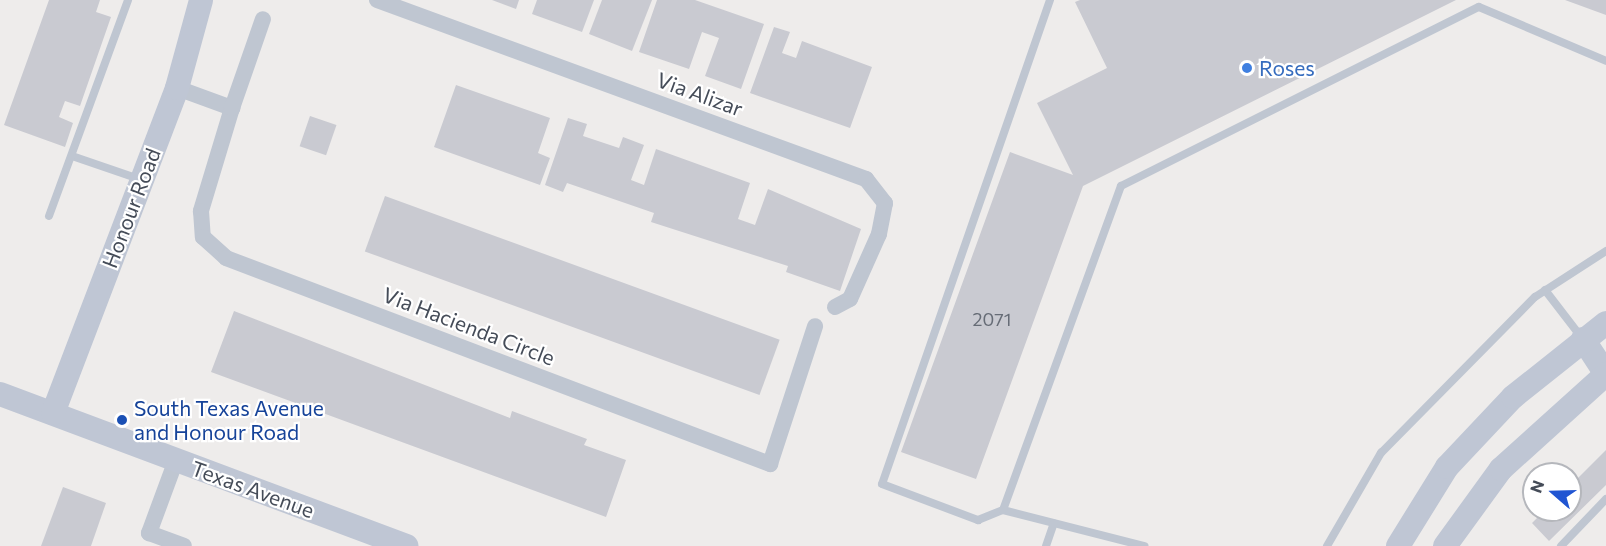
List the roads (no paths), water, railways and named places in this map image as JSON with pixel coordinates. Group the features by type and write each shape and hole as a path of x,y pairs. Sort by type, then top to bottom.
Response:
{"street":[{"name":"Honour Road","path":"53,413 177,88 201,0"},
{"name":"Via Alizar","path":"377,0 866,179 885,203 879,234 850,299 835,307"},
{"path":"177,88 232,108 263,19"},
{"name":"Via Hacienda Circle","path":"232,108 201,211 202,237 226,258 770,464 814,326"},
{"path":"1398,546 1448,467 1513,397 1583,339 1606,323"},
{"path":"1445,546 1501,470 1606,374 1583,339"},
{"name":"Texas Avenue","path":"0,394 406,546"},
{"path":"176,460 149,533 184,546"}],"lane":[{"path":"49,216 128,0"},
{"path":"1050,0 882,484 978,520 1003,510 1054,523 1109,542 1144,546"},
{"path":"1003,510 1121,186 1479,7 1606,61"},
{"path":"72,156 142,180"},
{"path":"1327,546 1381,453 1545,290 1606,251"},
{"path":"1545,290 1583,339"},
{"path":"1561,546 1606,500"},
{"path":"1046,546 1054,523"}],"place":[{"name":"Roses","path":"1247,68"},
{"name":"South Texas Avenue and Honour Road","path":"122,420"}]}
